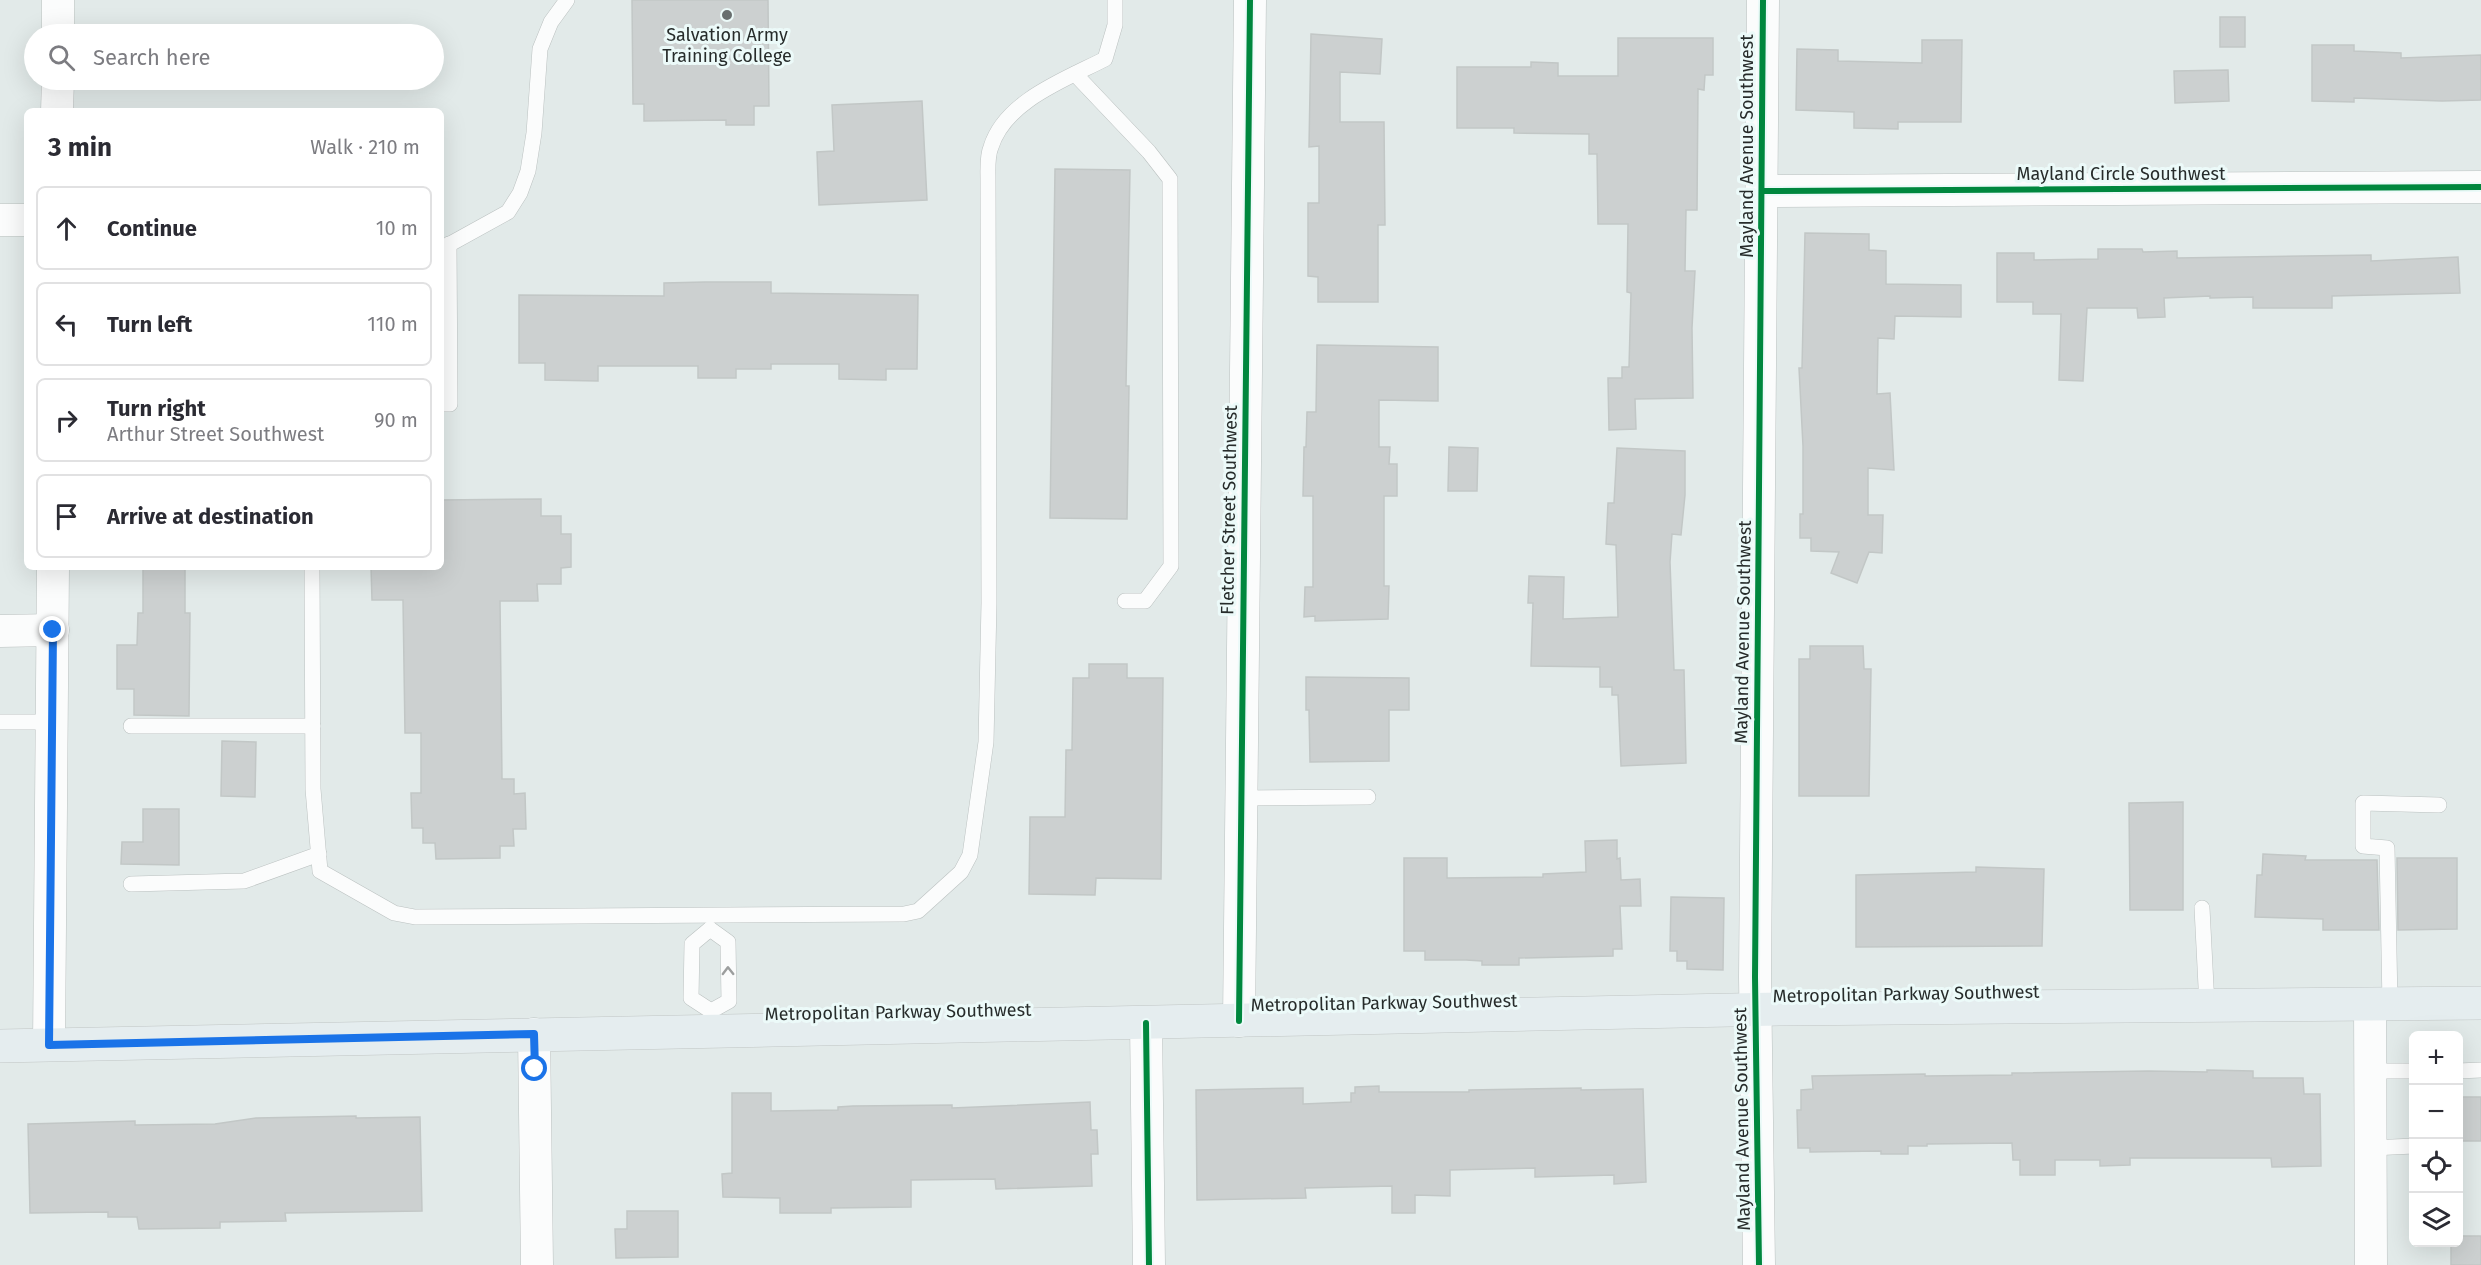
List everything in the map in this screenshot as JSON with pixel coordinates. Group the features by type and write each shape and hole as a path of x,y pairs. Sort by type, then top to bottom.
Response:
{"main road":[{"name":"Metropolitan Parkway Southwest","path":"0,1046 534,1034 710,1021 1146,1023 1755,1011 2481,1003"}],"street":[{"path":"58,0 58,24"},
{"name":"Fletcher Street Southwest","path":"1239,1021 1250,0"},
{"name":"Mayland Avenue Southwest","path":"1759,1265 1755,1011 1763,0"},
{"path":"57,108 58,90"},
{"name":"Mayland Circle Southwest","path":"1762,191 2481,187"},
{"path":"0,220 24,220"},
{"path":"49,1045 53,570"},
{"path":"0,631 53,630"},
{"path":"2372,1265 2370,1071 2380,1004"},
{"path":"1146,1023 1149,1265"},
{"path":"534,1034 537,1265"}],"lane":[{"path":"444,404 450,404 445,247 508,212 520,193 528,171 534,133 540,49 552,22 567,0"},
{"path":"312,570 313,789 320,871 394,913 415,917 709,922 903,914 918,911 962,872 970,855 986,742 989,603 988,179 990,148 1000,128 1034,95 1105,59 1115,25 1115,0"},
{"path":"1075,74 1149,152 1170,179 1171,566 1145,601 1125,601"},
{"path":"0,722 52,722"},
{"path":"131,726 313,726"},
{"path":"1241,798 1368,797"},
{"path":"2380,1004 2387,848 2363,846 2363,803 2439,806"},
{"path":"131,884 244,881 319,854"},
{"path":"2202,908 2207,1006"},
{"path":"709,922 728,942 729,1001 710,1021 691,998 692,944 709,922"},
{"path":"2463,1071 2481,1070"},
{"path":"2370,1071 2409,1071"},
{"path":"2371,1148 2409,1146"}],"building":[{"path":"632,0 768,0 769,106 754,106 754,125 726,125 726,120 644,121 644,104 633,104"},
{"path":"2220,17 2245,17 2245,47 2220,47"},
{"path":"1311,34 1382,39 1380,74 1340,72 1340,122 1384,122 1385,225 1378,225 1378,302 1318,302 1318,277 1308,276 1308,203 1319,203 1319,146 1309,147"},
{"path":"1618,38 1713,38 1713,75 1705,75 1704,90 1698,89 1697,210 1686,210 1685,271 1695,271 1692,328 1693,398 1635,399 1636,429 1609,430 1608,378 1622,378 1622,367 1629,367 1631,293 1627,292 1628,224 1598,224 1597,154 1589,154 1589,134 1514,133 1514,128 1457,128 1457,67 1531,67 1531,62 1558,63 1558,76 1618,76"},
{"path":"1922,40 1962,40 1961,122 1898,122 1898,129 1854,128 1854,112 1796,110 1797,49 1838,50 1838,61 1922,63"},
{"path":"2312,45 2354,45 2354,51 2401,53 2401,58 2481,55 2481,100 2354,98 2354,102 2312,101"},
{"path":"2228,70 2229,101 2175,103 2174,71"},
{"path":"922,101 927,200 819,205 817,152 834,151 832,105"},
{"path":"1055,169 1130,170 1126,386 1129,386 1127,519 1050,518"},
{"path":"1805,233 1869,234 1869,250 1886,251 1886,284 1961,285 1961,317 1895,316 1894,339 1878,338 1877,394 1890,393 1894,470 1868,468 1868,515 1883,515 1882,553 1869,552 1857,583 1831,573 1839,552 1811,551 1811,538 1800,538 1800,514 1803,514 1803,446 1799,368 1802,368"},
{"path":"2098,249 2142,249 2143,252 2177,251 2177,258 2371,255 2371,261 2458,257 2460,293 2332,296 2332,308 2253,308 2253,297 2164,298 2165,317 2138,318 2137,308 2087,308 2083,381 2059,380 2061,314 2033,314 2033,302 1997,302 1997,253 2034,253 2034,260 2098,259"},
{"path":"771,282 771,293 918,295 917,369 886,369 886,380 839,379 839,364 771,364 771,369 736,369 736,378 698,378 698,366 598,366 598,381 545,380 545,363 519,363 519,295 664,296 664,283"},
{"path":"1317,345 1438,347 1438,401 1379,400 1379,447 1390,447 1389,464 1397,464 1397,496 1384,496 1384,586 1389,586 1388,619 1315,621 1315,616 1304,617 1305,587 1313,587 1313,496 1303,496 1304,447 1306,447 1307,412 1316,412"},
{"path":"1449,447 1478,448 1477,491 1448,491"},
{"path":"1617,448 1685,451 1685,495 1681,535 1672,534 1670,562 1674,670 1684,670 1686,763 1621,766 1618,695 1612,695 1612,687 1600,687 1600,667 1531,666 1533,603 1528,603 1529,576 1564,577 1563,619 1618,617 1616,545 1606,544 1608,503 1614,503"},
{"path":"541,499 541,516 561,516 561,534 571,534 571,567 561,568 561,584 537,584 538,601 500,601 502,779 514,779 514,794 525,793 526,829 513,829 514,846 500,846 500,858 436,859 435,843 423,843 423,828 412,828 411,793 421,793 421,733 405,733 403,600 372,600 371,570 444,570 444,500"},
{"path":"143,570 185,570 185,613 190,613 189,716 134,715 134,689 117,689 117,645 137,645 138,613 143,613"},
{"path":"1810,646 1863,646 1864,669 1871,669 1869,796 1799,796 1799,659 1810,659"},
{"path":"1089,664 1127,664 1127,678 1163,678 1161,879 1096,878 1095,895 1029,894 1030,817 1065,817 1066,750 1072,750 1073,678 1089,678"},
{"path":"1306,677 1409,678 1409,710 1389,710 1389,761 1310,762"},
{"path":"222,741 256,742 255,797 221,796"},
{"path":"2183,802 2183,910 2130,910 2129,803"},
{"path":"143,809 179,809 179,865 121,864 122,842 143,842"},
{"path":"1617,840 1617,859 1620,858 1621,880 1640,879 1641,906 1620,906 1622,949 1613,949 1613,956 1519,958 1519,965 1482,965 1482,961 1425,960 1425,951 1404,951 1404,858 1447,858 1447,878 1543,877 1543,874 1586,872 1585,841"},
{"path":"2263,854 2306,856 2305,860 2377,860 2379,930 2323,930 2323,919 2255,917 2257,875 2262,875"},
{"path":"2397,858 2457,858 2457,929 2398,930"},
{"path":"1976,867 2044,869 2042,946 1856,947 1856,875 1976,872"},
{"path":"1671,897 1724,898 1723,970 1687,969 1687,961 1677,961 1677,951 1670,951"},
{"path":"2207,1070 2253,1071 2253,1078 2303,1078 2304,1094 2320,1094 2321,1166 2272,1167 2271,1158 2130,1158 2130,1165 2100,1166 2100,1160 2055,1160 2055,1175 2020,1175 2020,1160 2013,1160 2012,1143 1908,1146 1908,1154 1881,1154 1881,1151 1810,1152 1810,1148 1798,1148 1797,1110 1801,1110 1801,1090 1813,1089 1812,1076 2012,1075 2012,1073 2207,1072"},
{"path":"1379,1086 1379,1092 1643,1089 1646,1182 1614,1184 1614,1175 1535,1177 1535,1168 1450,1170 1450,1196 1415,1195 1415,1213 1392,1213 1392,1186 1305,1188 1306,1198 1197,1200 1196,1090 1303,1088 1303,1104 1351,1102 1351,1093 1355,1093 1355,1087"},
{"path":"732,1093 771,1093 771,1111 838,1110 838,1107 853,1106 952,1105 952,1108 1090,1102 1091,1130 1097,1130 1098,1154 1091,1154 1092,1186 996,1189 995,1179 911,1180 911,1207 831,1208 831,1213 780,1213 780,1198 723,1197 722,1174 732,1173"},
{"path":"2463,1097 2481,1097 2481,1141 2463,1141"},
{"path":"356,1116 356,1118 420,1117 422,1211 285,1213 286,1221 220,1222 220,1228 139,1229 137,1217 108,1217 108,1212 30,1213 28,1124 135,1121 135,1125 215,1124 256,1118"},
{"path":"627,1211 678,1211 678,1257 616,1258 615,1229 627,1229"},
{"path":"2463,1236 2481,1236 2481,1265 2451,1265 2451,1247 2463,1247"}],"cycle path":[{"path":"1239,1021 1250,0"},
{"path":"1759,1265 1755,977 1763,0"},
{"path":"1762,191 2481,187"},
{"path":"1146,1023 1149,1265"}],"place":[{"name":"Salvation Army Training College","path":"727,15"}],"route":[{"path":"53,630 49,1045 534,1034 535,1069"}]}
